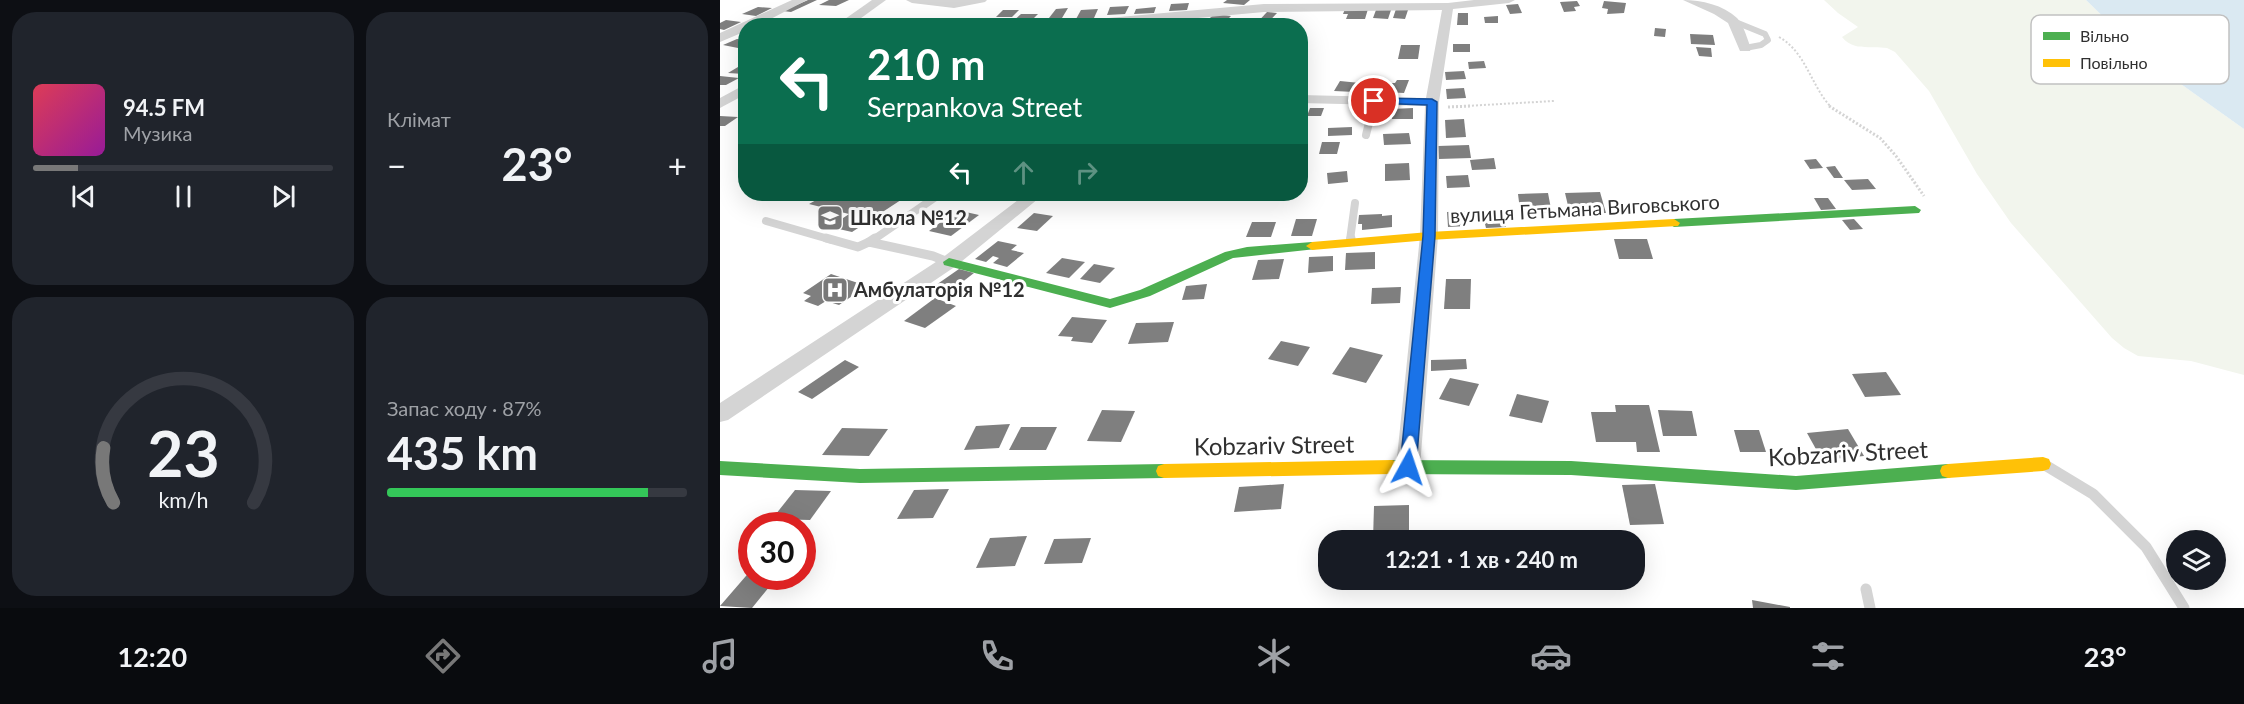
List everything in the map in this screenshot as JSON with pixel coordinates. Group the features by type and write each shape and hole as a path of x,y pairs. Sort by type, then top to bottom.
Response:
{"street":[{"path":"763,18 801,0"},
{"path":"853,18 880,0"},
{"path":"912,0 954,5 981,0"},
{"path":"1253,18 1274,0"},
{"path":"1158,18 1264,9 1448,6 1469,2 1509,0"},
{"path":"1689,0 1718,11 1733,21 1744,48"},
{"path":"1408,467 1429,236 1432,105 1448,6"},
{"path":"720,38 738,30"},
{"path":"720,104 738,93"},
{"path":"1308,99 1432,105"},
{"path":"720,414 949,262 1027,201"},
{"name":"вулиця Гетьмана Виговського","path":"949,262 1110,304 1133,300 1233,254 1429,236 1915,210"},
{"name":"Kobzariv Street","path":"720,468 860,476 1408,467 1572,468 1796,483 2043,464"}],"lane":[{"path":"1733,21 1758,30 1765,34 1768,40 1761,45 1744,48"},
{"path":"1366,135 1374,101"},
{"path":"766,221 858,247 930,201"},
{"path":"1350,242 1355,203"},
{"path":"869,242 933,256 949,262"},
{"path":"2043,464 2093,494 2146,547 2184,608"},
{"path":"1866,589 1869,608"}],"path":[{"path":"1758,30 1788,42 1815,80 1829,106 1880,138 1916,182 1928,203 1915,210"},
{"path":"1432,105 1554,101"}],"shaded area":[{"path":"1824,0 2086,0 2101,15 2031,15 2031,84 2181,84 2244,129 2244,375 2191,361 2138,356 2112,338 2011,223 1977,174 1929,91 1895,52 1887,48 1857,46 1847,42 1842,37 1858,27"},
{"path":"2086,0 2244,0 2244,129 2181,84 2229,84 2229,15 2101,15"}],"building":[{"path":"808,0 817,0 791,12 783,11"},
{"path":"829,0 849,0 836,6 819,5"},
{"path":"1227,0 1250,0 1244,5 1223,3"},
{"path":"1577,1 1580,6 1574,7 1576,11 1564,12 1560,2"},
{"path":"1604,1 1626,3 1624,13 1607,14 1608,9 1602,8"},
{"path":"1189,3 1187,10 1169,11 1171,4"},
{"path":"1518,4 1522,13 1510,14 1506,5"},
{"path":"1129,6 1125,14 1107,15 1110,7"},
{"path":"758,7 772,8 756,16 742,14"},
{"path":"1156,7 1154,13 1134,14 1136,9"},
{"path":"1068,8 1062,18 1049,18 1056,9"},
{"path":"1098,9 1094,18 1077,18 1081,10"},
{"path":"1345,9 1368,9 1365,19 1346,19 1348,14 1343,14"},
{"path":"1396,9 1408,10 1405,19 1393,18"},
{"path":"1003,10 1019,10 1012,17 996,17"},
{"path":"1376,10 1391,10 1388,19 1373,18"},
{"path":"1267,12 1277,13 1272,18 1261,18"},
{"path":"1458,13 1468,13 1468,25 1457,25"},
{"path":"1021,14 1038,14 1034,18 1016,18"},
{"path":"1214,14 1231,16 1229,18 1210,18"},
{"path":"1498,16 1498,23 1485,23 1484,17"},
{"path":"726,20 738,22 724,30 720,29 720,23"},
{"path":"1655,28 1666,29 1665,37 1654,36"},
{"path":"1690,34 1713,35 1715,45 1691,44"},
{"path":"737,39 738,39 738,48 723,45"},
{"path":"1453,44 1470,44 1470,52 1453,52"},
{"path":"1401,45 1420,45 1418,59 1398,59"},
{"path":"1696,47 1711,48 1712,57 1699,56"},
{"path":"1484,61 1486,68 1469,69 1468,62"},
{"path":"738,67 738,74 728,73"},
{"path":"1464,71 1466,79 1446,80 1445,72"},
{"path":"720,76 738,78 726,85 720,85"},
{"path":"1397,80 1409,80 1404,93 1385,92 1388,83 1395,83"},
{"path":"1340,81 1360,83 1355,92 1334,91"},
{"path":"1464,88 1466,98 1447,99 1446,89"},
{"path":"1310,108 1324,108 1321,116 1308,116"},
{"path":"1413,108 1413,119 1392,119 1392,109"},
{"path":"720,116 738,117 725,126 720,126"},
{"path":"1464,119 1466,137 1446,138 1445,120"},
{"path":"1352,127 1352,135 1328,136 1328,128"},
{"path":"1409,133 1411,144 1384,145 1383,134"},
{"path":"1322,142 1340,142 1337,154 1319,154"},
{"path":"1469,145 1471,158 1439,159 1438,146"},
{"path":"1494,158 1496,169 1472,170 1470,160"},
{"path":"1816,159 1823,168 1810,169 1804,160"},
{"path":"1409,163 1410,180 1385,181 1385,164"},
{"path":"1835,166 1843,178 1834,178 1826,167"},
{"path":"1347,171 1348,182 1328,184 1327,173"},
{"path":"1468,175 1470,187 1447,188 1446,176"},
{"path":"1868,179 1876,189 1852,190 1844,180"},
{"path":"1600,192 1606,213 1570,214 1565,193"},
{"path":"1548,193 1552,214 1530,215 1529,210 1520,210 1518,194"},
{"path":"1814,198 1828,198 1836,209 1821,210"},
{"path":"814,201 899,201 852,232 830,227 849,214 809,204"},
{"path":"957,210 979,215 951,236 929,231"},
{"path":"1465,211 1467,226 1448,227 1447,212"},
{"path":"1034,213 1053,216 1037,231 1017,228"},
{"path":"1382,214 1382,216 1392,215 1392,227 1362,230 1362,224 1358,224 1359,215"},
{"path":"1502,218 1506,227 1486,228 1484,220"},
{"path":"1296,219 1317,219 1312,236 1291,236"},
{"path":"1854,219 1863,229 1850,230 1842,220"},
{"path":"1252,222 1276,222 1271,237 1246,237"},
{"path":"1614,239 1647,239 1653,259 1619,259"},
{"path":"998,241 1017,245 1011,250 1024,253 1007,267 993,263 999,258 993,256 986,262 975,259"},
{"path":"1375,252 1375,269 1345,270 1346,253"},
{"path":"1333,256 1333,271 1308,273 1309,257"},
{"path":"1062,258 1085,262 1069,278 1046,273"},
{"path":"1284,259 1279,279 1252,280 1258,260"},
{"path":"1094,264 1115,268 1100,283 1080,279"},
{"path":"959,269 974,273 952,290 936,285"},
{"name":"Амбулаторія №12","path":"831,274 867,286 839,305 826,301 818,306 804,301 811,296 803,293"},
{"path":"1446,279 1471,279 1470,309 1444,309"},
{"path":"1207,284 1204,299 1182,300 1186,286"},
{"path":"1401,287 1400,303 1371,304 1372,288"},
{"path":"935,298 956,306 925,328 904,321"},
{"path":"1072,317 1107,320 1092,343 1071,341 1073,337 1058,336"},
{"path":"1174,322 1168,342 1128,344 1136,323"},
{"path":"1281,341 1310,347 1298,366 1268,359"},
{"path":"1350,347 1383,355 1366,383 1332,374"},
{"path":"1466,359 1467,369 1431,371 1431,360"},
{"path":"845,360 859,367 812,399 798,392"},
{"path":"1886,372 1901,395 1865,397 1852,374"},
{"path":"1450,378 1479,384 1469,406 1439,399"},
{"path":"1517,394 1549,401 1542,423 1509,416"},
{"path":"1615,405 1649,405 1660,452 1637,452 1636,442 1596,442 1591,412 1616,412"},
{"path":"1102,410 1135,411 1121,442 1087,441"},
{"path":"1658,410 1692,411 1697,436 1663,436"},
{"path":"1010,424 999,448 964,450 976,426"},
{"path":"1021,427 1057,427 1046,450 1009,450"},
{"path":"842,428 888,429 869,456 822,455"},
{"path":"1848,429 1864,456 1822,460 1807,433"},
{"path":"1734,430 1759,430 1766,452 1740,452"},
{"path":"1284,484 1281,509 1234,512 1239,487"},
{"path":"1655,484 1664,524 1630,525 1622,485"},
{"path":"949,489 933,518 897,519 914,490"},
{"path":"795,490 831,491 816,512 778,512"},
{"path":"1409,505 1409,530 1373,530 1374,506"},
{"path":"1027,536 1015,566 976,568 990,538"},
{"path":"1091,538 1082,563 1044,564 1054,539"},
{"path":"738,585 738,590 767,590 752,608 720,606"},
{"path":"1752,600 1790,607 1790,608 1753,608"}],"traffic: fast":[{"path":"1674,223 1915,210"},
{"path":"949,262 1110,304 1145,293 1229,255 1247,251 1312,246"},
{"path":"1392,467 1571,468 1796,483 1948,471"},
{"path":"720,468 860,476 1164,471"}],"traffic: slow":[{"path":"1312,246 1429,236 1674,223"},
{"path":"1948,471 2043,464"},
{"path":"1164,471 1392,467"}],"place":[{"name":"Школа №12","path":"830,218"},
{"name":"Амбулаторія №12","path":"835,290"}],"route":[{"path":"1374,101 1432,102 1429,236 1408,467"}]}
